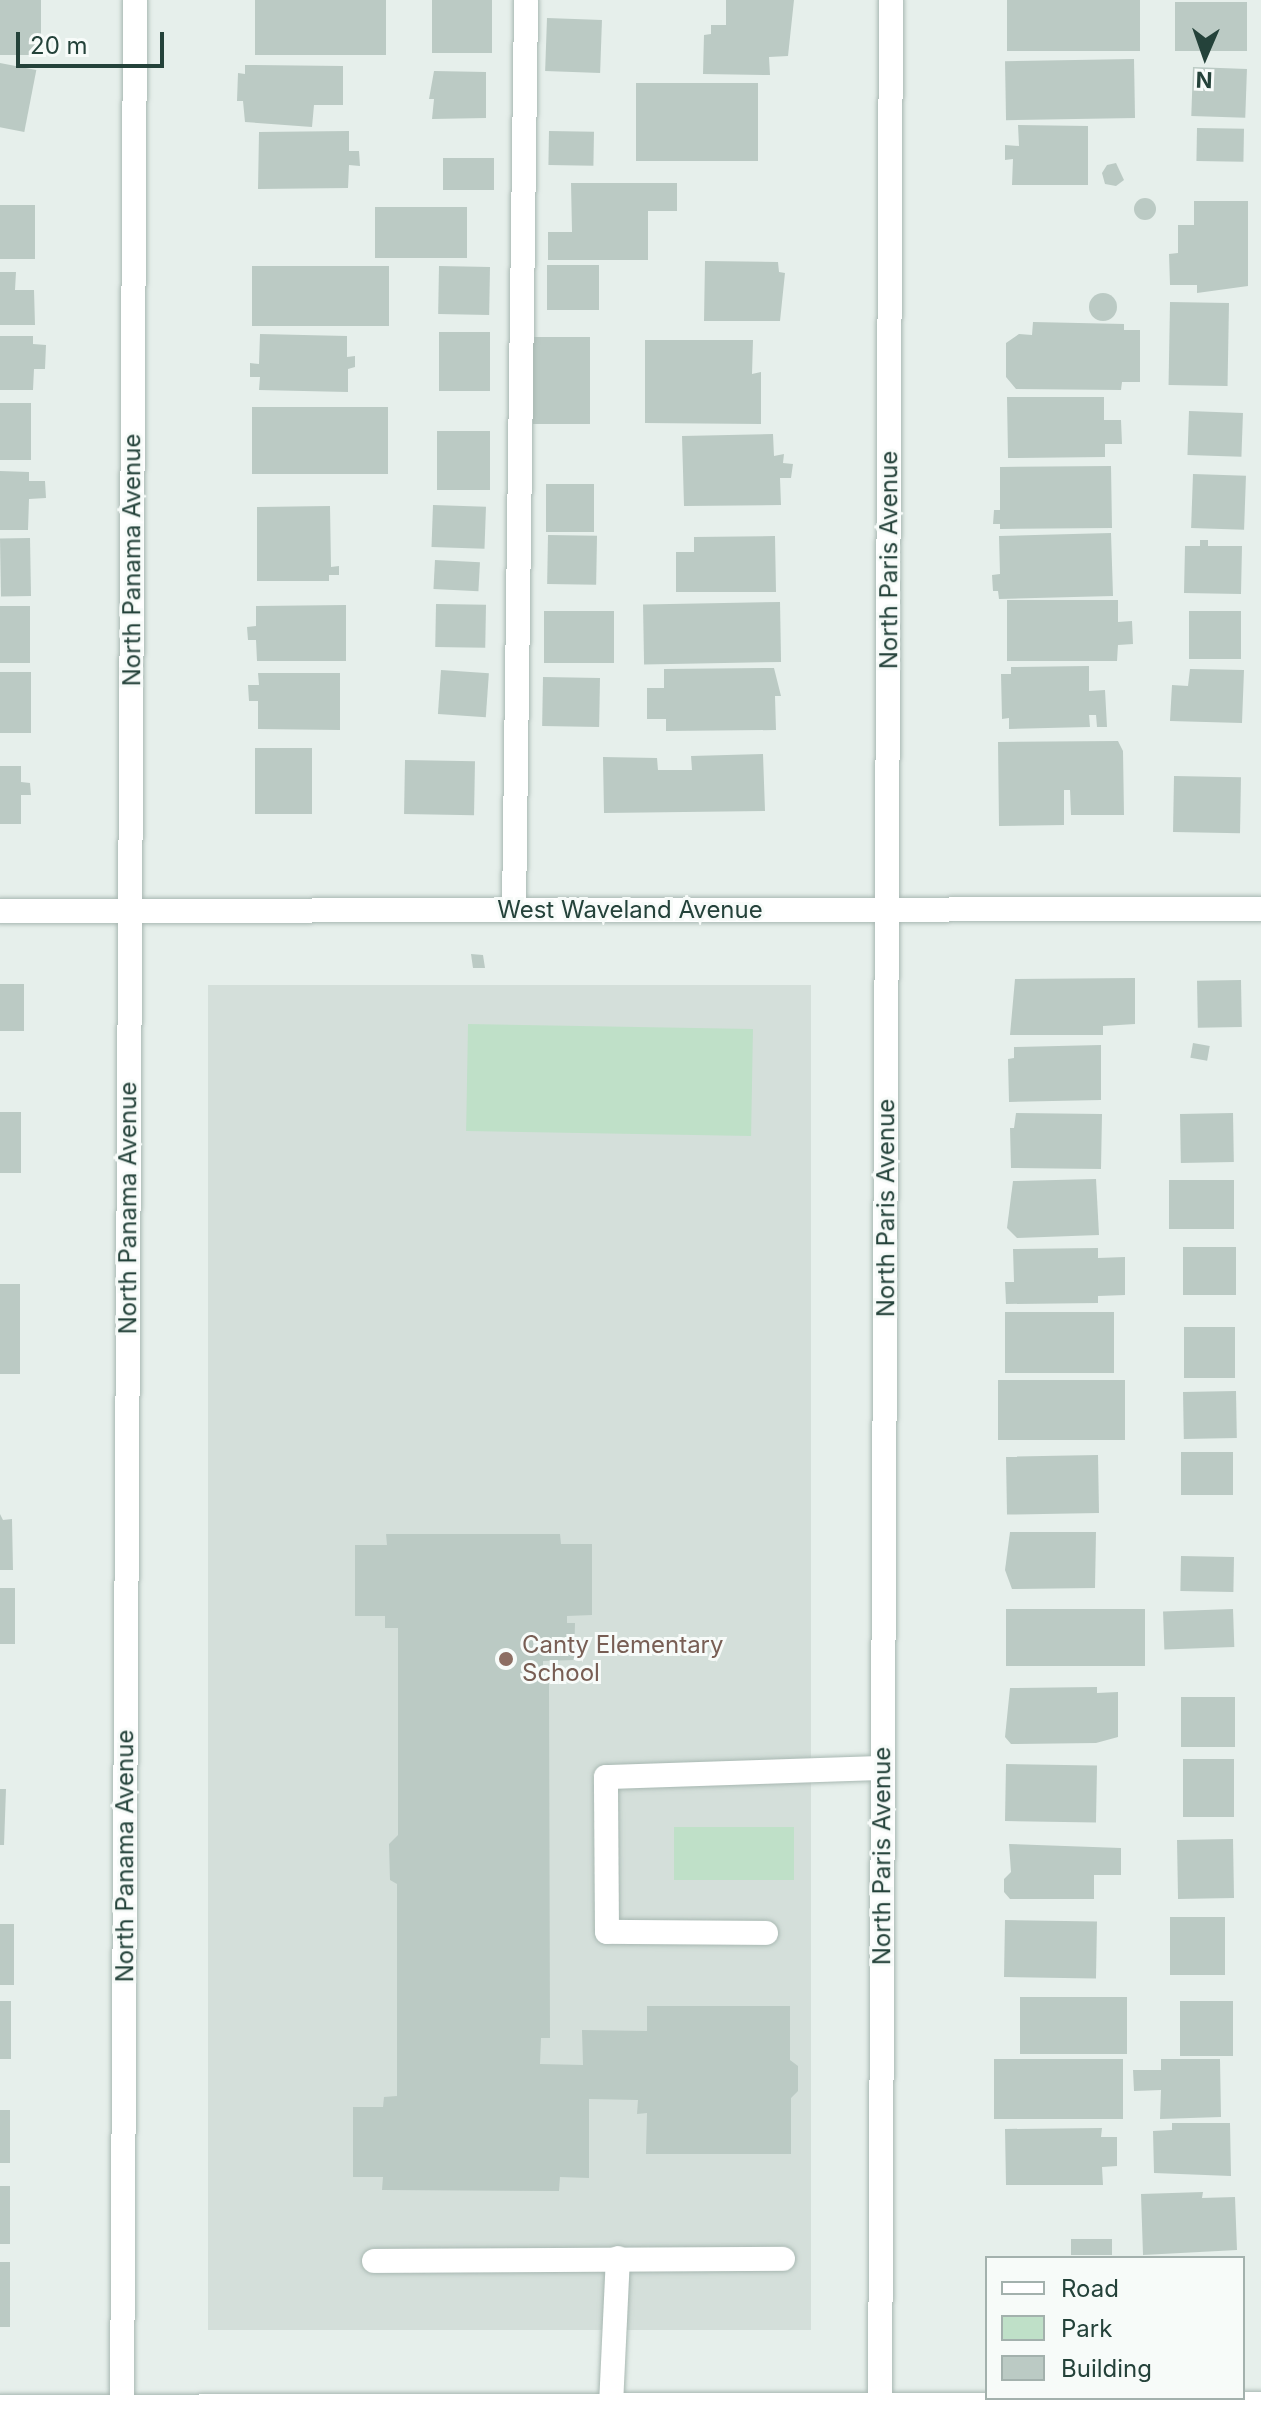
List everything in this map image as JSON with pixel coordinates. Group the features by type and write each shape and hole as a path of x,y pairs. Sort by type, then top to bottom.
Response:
{"street":[{"name":"North Panama Avenue","path":"122,2411 135,0"},
{"path":"514,910 526,0"},
{"name":"North Paris Avenue","path":"880,2410 891,0"},
{"name":"West Waveland Avenue","path":"0,911 1261,909"},
{"path":"766,1933 607,1932 606,1777 883,1768"},
{"path":"611,2405 618,2258"},
{"path":"374,2261 783,2259"},
{"path":"0,2407 122,2411 501,2411 611,2405 880,2410 1261,2404"}],"shaded area":[{"name":"Canty Elementary School","path":"208,985 811,985 811,2330 208,2330"}],"green space":[{"path":"468,1024 753,1029 751,1136 466,1131"},
{"path":"674,1827 794,1827 794,1880 674,1880"}],"building":[{"path":"0,0 41,0 41,55 0,55"},
{"path":"255,0 386,0 386,55 255,55"},
{"path":"432,0 492,0 492,53 432,53"},
{"path":"726,0 794,0 788,56 769,57 770,75 703,74 704,35 711,34 711,25 726,25"},
{"path":"1007,0 1140,0 1140,51 1007,51"},
{"path":"1175,2 1247,2 1247,51 1175,51"},
{"path":"547,18 602,20 600,73 545,71"},
{"path":"1134,59 1135,118 1006,120 1005,61"},
{"path":"0,63 36,70 24,132 0,127"},
{"path":"245,65 343,66 343,105 314,105 312,127 245,122 243,101 237,101 238,73 245,74"},
{"path":"1193,67 1247,69 1245,118 1191,116"},
{"path":"434,71 486,72 486,118 432,119 434,99 429,99"},
{"path":"636,83 758,83 758,161 636,161"},
{"path":"1018,125 1088,126 1088,185 1012,185 1013,159 1005,160 1005,145 1019,146"},
{"path":"1197,128 1244,129 1243,162 1196,161"},
{"path":"349,131 349,151 359,151 360,166 349,165 348,188 258,189 259,132"},
{"path":"549,131 594,132 593,166 548,165"},
{"path":"443,158 494,158 494,190 443,190"},
{"path":"1116,163 1124,180 1116,186 1105,184 1102,173 1107,165"},
{"path":"571,183 677,183 677,211 648,211 648,260 548,260 548,232 572,232"},
{"path":"1141,198 1149,198 1156,209 1149,220 1141,220 1134,213 1134,205"},
{"path":"1194,201 1248,201 1248,286 1197,293 1197,285 1170,285 1169,254 1178,253 1178,225 1194,225"},
{"path":"0,205 35,205 35,259 0,259"},
{"path":"375,207 467,207 467,258 375,258"},
{"path":"705,261 778,262 779,272 785,273 780,321 704,321"},
{"path":"547,265 599,265 599,310 547,310"},
{"path":"252,266 389,266 389,326 252,326"},
{"path":"439,266 490,267 489,315 438,314"},
{"path":"0,272 16,272 15,290 34,290 35,325 0,325"},
{"path":"1103,293 1113,297 1117,307 1113,317 1103,321 1093,317 1089,307 1093,297"},
{"path":"1170,302 1229,303 1228,386 1169,385"},
{"path":"1033,322 1124,324 1124,330 1140,330 1140,382 1122,382 1121,390 1016,389 1006,377 1006,343 1019,334 1032,335"},
{"path":"439,332 490,332 490,391 439,391"},
{"path":"260,334 347,336 347,357 355,356 355,367 348,369 348,392 259,390 260,377 250,377 250,363 259,364"},
{"path":"0,336 33,336 33,344 46,345 45,369 34,369 33,390 0,390"},
{"path":"533,337 590,337 590,424 533,424"},
{"path":"645,340 753,340 752,374 761,372 761,424 645,423"},
{"path":"1007,397 1104,397 1104,420 1121,420 1122,444 1105,444 1105,457 1008,458"},
{"path":"0,403 31,403 31,460 0,460"},
{"path":"252,407 388,407 388,474 252,474"},
{"path":"1189,411 1243,413 1241,457 1187,455"},
{"path":"437,431 490,431 490,490 437,490"},
{"path":"773,434 774,456 784,454 783,463 793,464 791,478 780,478 781,505 684,506 682,436"},
{"path":"1111,466 1112,528 1000,529 1000,524 993,524 994,510 1000,510 1000,467"},
{"path":"0,471 29,472 29,481 45,481 46,498 29,499 28,530 0,530"},
{"path":"1193,474 1246,476 1244,530 1191,528"},
{"path":"546,484 594,484 594,532 546,532"},
{"path":"433,505 486,507 485,549 432,547"},
{"path":"330,506 331,567 339,566 339,575 329,575 329,581 257,581 257,507"},
{"path":"1111,533 1113,596 999,599 998,591 993,591 992,575 1000,574 999,536"},
{"path":"548,535 597,536 596,585 547,584"},
{"path":"775,536 776,592 676,592 676,552 694,552 694,537"},
{"path":"30,538 31,596 1,597 0,539"},
{"path":"1200,540 1208,540 1208,546 1242,546 1241,594 1184,593 1185,546 1200,546"},
{"path":"435,560 480,562 478,591 433,589"},
{"path":"1007,600 1118,600 1118,622 1132,621 1133,644 1118,645 1117,661 1007,661"},
{"path":"780,602 781,662 644,664 643,604"},
{"path":"436,604 486,605 485,648 435,647"},
{"path":"346,605 346,661 257,661 256,640 248,640 247,627 256,626 256,606"},
{"path":"0,606 30,606 30,663 0,663"},
{"path":"544,611 614,611 614,663 544,663"},
{"path":"1189,611 1241,611 1241,659 1189,659"},
{"path":"1089,666 1089,691 1105,690 1107,727 1097,727 1096,715 1089,715 1090,727 1009,729 1009,718 1002,719 1001,674 1011,674 1011,667"},
{"path":"774,668 781,696 775,696 776,730 666,731 666,719 647,719 647,688 664,688 664,669"},
{"path":"1190,669 1244,670 1242,723 1170,721 1172,685 1188,686"},
{"path":"441,670 489,673 486,717 438,714"},
{"path":"0,672 31,672 31,733 0,733"},
{"path":"258,673 340,673 340,730 258,729 258,701 249,701 248,685 259,685"},
{"path":"543,677 600,678 599,727 542,726"},
{"path":"1118,741 1123,751 1124,815 1071,815 1070,790 1064,790 1064,825 999,826 998,742"},
{"path":"255,748 312,748 312,814 255,814"},
{"path":"763,754 765,811 604,813 603,757 657,758 658,770 692,770 691,756"},
{"path":"405,760 475,761 474,815 404,814"},
{"path":"0,766 21,766 21,782 30,783 31,795 21,795 21,824 0,824"},
{"path":"1174,776 1241,777 1240,833 1173,832"},
{"path":"471,954 483,955 485,968 473,968"},
{"path":"1135,978 1135,1024 1103,1026 1103,1035 1010,1035 1015,979"},
{"path":"1241,980 1242,1027 1198,1028 1197,981"},
{"path":"0,984 24,984 24,1031 0,1031"},
{"path":"1193,1043 1210,1046 1207,1061 1190,1058"},
{"path":"1101,1045 1101,1100 1009,1102 1008,1059 1014,1058 1014,1047"},
{"path":"0,1112 21,1112 21,1173 0,1173"},
{"path":"1016,1113 1102,1114 1101,1169 1011,1168 1010,1128 1014,1128"},
{"path":"1233,1113 1234,1162 1181,1163 1180,1114"},
{"path":"1096,1179 1099,1235 1017,1238 1007,1228 1013,1181"},
{"path":"1169,1180 1234,1180 1234,1229 1169,1229"},
{"path":"1183,1247 1236,1247 1236,1295 1183,1295"},
{"path":"1098,1248 1098,1258 1125,1257 1125,1295 1098,1296 1098,1303 1006,1304 1005,1282 1014,1282 1013,1249"},
{"path":"0,1284 20,1284 20,1374 0,1374"},
{"path":"1005,1312 1114,1312 1114,1373 1005,1373"},
{"path":"1184,1327 1235,1327 1235,1378 1184,1378"},
{"path":"998,1380 1125,1380 1125,1440 998,1440"},
{"path":"1236,1391 1237,1438 1184,1439 1183,1392"},
{"path":"1181,1452 1233,1452 1233,1495 1181,1495"},
{"path":"1098,1455 1099,1513 1007,1515 1006,1457"},
{"path":"0,1514 3,1520 12,1519 13,1570 0,1570"},
{"path":"1010,1532 1096,1532 1095,1588 1012,1589 1005,1570"},
{"path":"386,1534 560,1534 561,1544 592,1544 592,1615 567,1616 567,1623 575,1623 574,1660 543,1661 543,1682 549,1683 550,2038 541,2038 540,2064 583,2065 582,2030 647,2031 647,2006 790,2006 790,2060 798,2066 798,2091 791,2098 791,2154 646,2154 647,2113 637,2114 638,2100 589,2099 589,2178 560,2177 559,2191 382,2190 383,2177 353,2177 353,2107 383,2107 384,2097 397,2096 397,1884 390,1880 389,1844 398,1835 398,1628 385,1628 385,1616 355,1616 355,1545 387,1545"},
{"path":"1181,1556 1234,1557 1233,1592 1180,1591"},
{"path":"0,1588 15,1588 15,1644 0,1644"},
{"path":"1006,1609 1145,1609 1145,1666 1006,1666"},
{"path":"1233,1609 1234,1647 1164,1649 1163,1611"},
{"path":"1097,1687 1097,1693 1118,1692 1118,1737 1096,1743 1011,1744 1005,1737 1010,1688"},
{"path":"1181,1697 1235,1697 1235,1747 1181,1747"},
{"path":"1183,1759 1234,1759 1234,1817 1183,1817"},
{"path":"1006,1764 1097,1766 1096,1823 1005,1821"},
{"path":"0,1789 6,1789 4,1845 0,1845"},
{"path":"1233,1839 1234,1898 1178,1899 1177,1840"},
{"path":"1009,1844 1121,1848 1121,1875 1094,1875 1094,1899 1010,1899 1004,1892 1004,1879 1011,1872"},
{"path":"1170,1917 1225,1917 1225,1975 1170,1975"},
{"path":"1005,1920 1097,1922 1096,1979 1004,1977"},
{"path":"0,1924 14,1924 14,1985 0,1985"},
{"path":"1020,1997 1127,1997 1127,2054 1020,2054"},
{"path":"0,2001 11,2001 11,2059 0,2059"},
{"path":"1180,2001 1233,2001 1233,2056 1180,2056"},
{"path":"994,2059 1123,2059 1123,2119 994,2119"},
{"path":"1161,2059 1220,2059 1221,2117 1160,2119 1161,2090 1134,2091 1133,2070 1161,2070"},
{"path":"0,2110 10,2110 10,2163 0,2163"},
{"path":"1172,2123 1230,2123 1231,2176 1154,2173 1153,2131 1172,2130"},
{"path":"1102,2128 1101,2137 1117,2137 1117,2166 1102,2167 1103,2185 1006,2185 1005,2129"},
{"path":"0,2186 10,2186 10,2244 0,2244"},
{"path":"1203,2192 1202,2198 1235,2197 1237,2250 1143,2255 1141,2194"},
{"path":"1071,2239 1112,2239 1112,2255 1071,2255"},
{"path":"0,2262 10,2262 10,2327 0,2327"}],"place":[{"name":"Canty Elementary School","path":"506,1659"}]}
